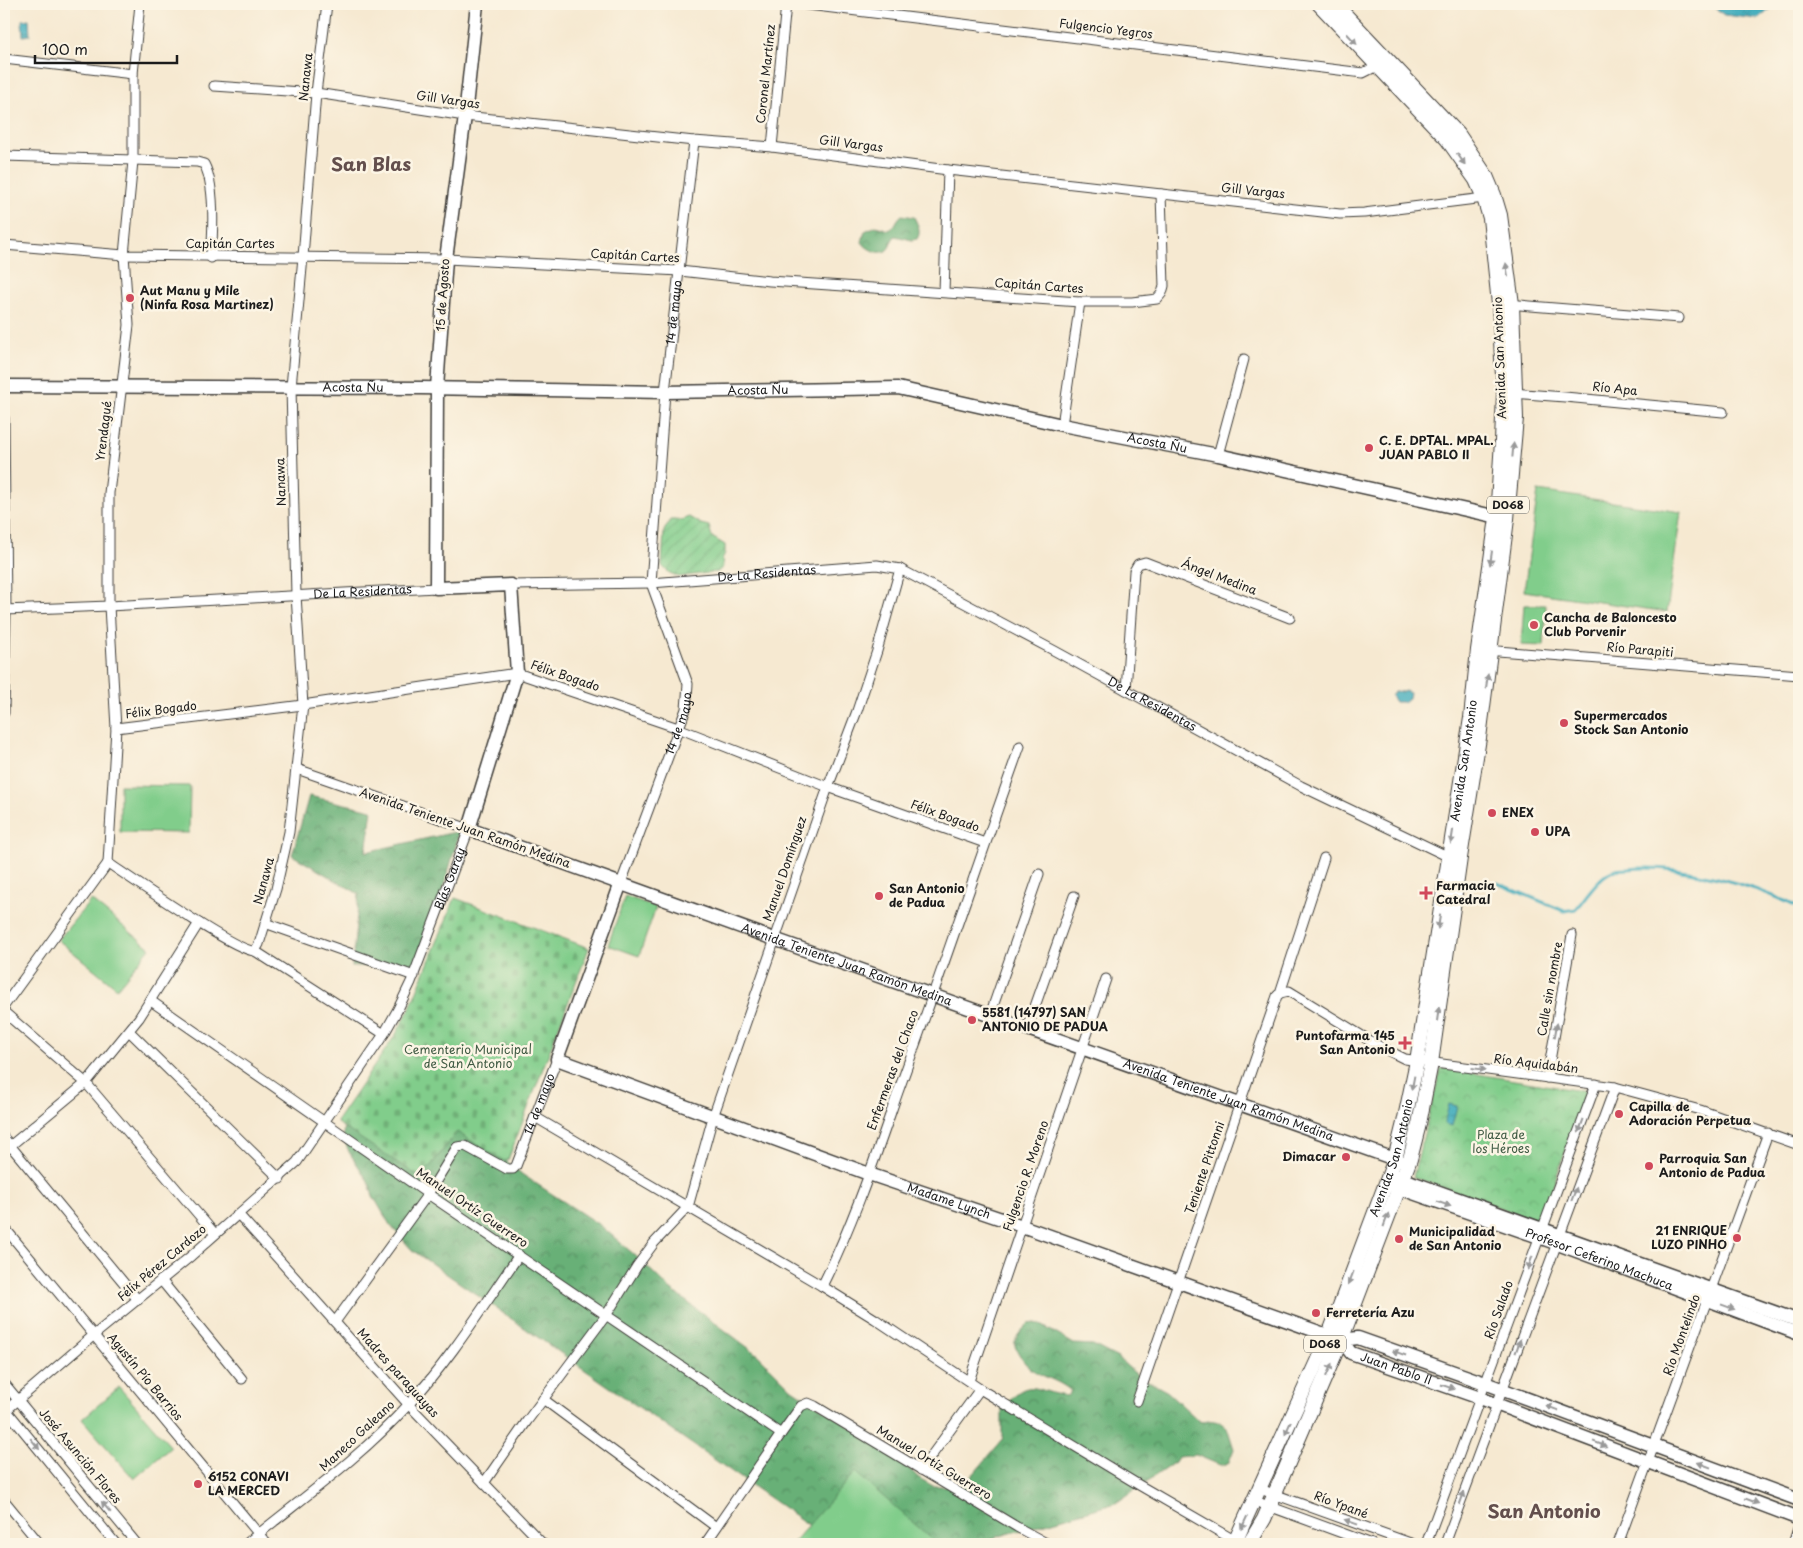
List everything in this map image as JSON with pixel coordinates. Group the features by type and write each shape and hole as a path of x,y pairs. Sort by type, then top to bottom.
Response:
{"main road":[{"name":"Avenida San Antonio","path":"1240,1543 1264,1519 1335,1338 1396,1174 1419,1124 1424,1062 1455,858 1471,718 1484,650 1502,518 1510,393 1500,215 1486,176 1458,134 1319,4"},
{"name":"Avenida San Antonio","path":"1334,4 1447,139 1476,180 1490,218 1506,304"},
{"name":"Avenida San Antonio","path":"1240,1543 1257,1495 1335,1338"}],"street":[{"name":"Yrendagué","path":"108,863 116,728 109,606 109,493 129,325 124,255 133,161 133,74 140,4"},
{"name":"Nanawa","path":"252,951 259,944 266,923 289,832 303,705 296,595 291,387 316,93 327,4"},
{"name":"15 de Agosto","path":"436,588 437,388 446,259 465,116 477,4"},
{"name":"Coronel Martínez","path":"772,146 786,4"},
{"name":"Fulgencio Yegros","path":"800,4 1363,73 1383,63"},
{"path":"4,59 133,74"},
{"name":"Gill Vargas","path":"214,86 316,93 465,116 694,141 772,146 948,170 1340,214 1364,213 1484,198"},
{"name":"14 de mayo","path":"428,1194 457,1147 460,1146 465,1146 507,1169 513,1169 516,1166 686,709 688,684 651,583 665,392 694,141"},
{"path":"4,156 197,162 204,164 208,172 212,205 211,258"},
{"path":"944,292 948,170"},
{"name":"Capitán Cartes","path":"4,245 124,255 211,258 446,259 680,271 770,281 1080,302 1132,302 1157,299 1162,293 1164,286 1161,194"},
{"path":"1062,425 1080,302"},
{"path":"1506,304 1679,318"},
{"path":"1218,455 1244,359"},
{"name":"Acosta Ñu","path":"4,386 437,388 665,392 898,388 1062,425 1218,455 1502,518"},
{"name":"Río Apa","path":"1510,393 1723,412"},
{"path":"4,418 4,712"},
{"name":"Ángel Medina","path":"1126,690 1134,571 1138,564 1145,562 1290,618"},
{"name":"De La Residentas","path":"5,610 436,588 651,583 877,565 900,569 916,577 1301,786 1455,858"},
{"name":"Manuel Domínguez","path":"688,1207 713,1117 774,939 868,677 900,569"},
{"name":"Blás Garay","path":"325,1122 384,1034 414,976 469,829 517,673 511,585"},
{"name":"Río Parapiti","path":"1484,650 1799,675"},
{"name":"Félix Bogado","path":"116,728 303,705 517,673 678,728 828,788 986,843"},
{"name":"Enfermeras del Chaco","path":"822,1286 835,1261 869,1174 934,996 1020,746"},
{"name":"Avenida Teniente Juan Ramón Medina","path":"297,769 1240,1104 1396,1174"},
{"name":"Teniente Pittonni","path":"1137,1401 1277,996 1280,993 1324,858"},
{"path":"4,1006 108,863 199,923 252,951 384,1034"},
{"path":"990,1016 1039,874"},
{"path":"1027,1029 1074,896"},
{"path":"7,1149 86,1083 130,1031 199,923"},
{"path":"266,923 414,976"},
{"name":"Calle sin nombre","path":"1547,1078 1572,935"},
{"name":"Fulgencio R. Moreno","path":"969,1381 1106,979"},
{"name":"Río Aquidabán","path":"1280,993 1288,991 1376,1045 1406,1059 1615,1087 1700,1110 1799,1145"},
{"name":"Manuel Ortíz Guerrero","path":"151,1000 428,1194 607,1314 780,1434 801,1406 808,1403 823,1410 1016,1527 1048,1544"},
{"path":"4,1012 86,1083 215,1234"},
{"path":"130,1031 280,1179"},
{"name":"Madame Lynch","path":"557,1059 869,1174 1022,1226 1335,1338"},
{"name":"Río Salado","path":"1426,1544 1596,1084"},
{"path":"1445,1544 1615,1087"},
{"path":"535,1117 822,1286 980,1389 1139,1485 1240,1543"},
{"name":"Félix Pérez Cardozo","path":"5,1409 192,1256 280,1179 297,1162 325,1122"},
{"name":"Río Montelindo","path":"1618,1544 1768,1133"},
{"path":"4,1138 7,1149 138,1300"},
{"path":"1566,1168 1580,1177"},
{"name":"Profesor Ceferino Machuca","path":"1396,1174 1541,1233 1709,1295 1799,1334"},
{"path":"335,1322 428,1194"},
{"path":"484,1483 607,1314 648,1250 688,1207"},
{"name":"Madres paraguayas","path":"239,1215 409,1405 543,1544"},
{"name":"Agustín Pío Barrios","path":"4,1227 267,1544"},
{"name":"Maneco Galeano","path":"246,1544 350,1463 409,1405 456,1345 519,1255"},
{"path":"161,1280 242,1379"},
{"name":"Profesor Ceferino Machuca","path":"1709,1295 1799,1321"},
{"name":"Juan Pablo II","path":"1335,1338 1358,1338 1502,1389 1799,1500"},
{"name":"Juan Pablo II","path":"1335,1338 1351,1353 1480,1398 1799,1519"},
{"name":"José Asunción Flores","path":"4,1383 137,1544"},
{"path":"921,1470 980,1389"},
{"path":"544,1399 716,1527"},
{"path":"5,1409 116,1544"},
{"path":"705,1544 780,1434"},
{"name":"Río Ypané","path":"1257,1495 1413,1544"},
{"name":"Río Ypané","path":"1257,1495 1372,1544"},
{"path":"4,1500 40,1544"},
{"path":"1795,1544 1799,1532"}],"green space":[{"path":"902,215 914,217 919,231 917,239 912,240 895,236 888,249 884,252 877,252 864,245 862,242 865,231 876,226 889,230"},
{"path":"1538,491 1681,512 1667,612 1524,591"},
{"path":"689,517 709,526 712,537 725,545 725,553 722,559 723,567 718,572 679,577 668,572 662,566 664,531 670,520 681,520"},
{"name":"Cancha de Baloncesto Club Porvenir","path":"1524,605 1546,605 1544,646 1521,645"},
{"path":"120,785 190,786 189,833 120,832"},
{"path":"309,796 372,810 366,852 460,831 421,966 352,966 359,894 292,855"},
{"path":"625,896 656,907 639,956 608,945"},
{"name":"Cementerio Municipal de San Antonio","path":"455,898 589,948 508,1160 504,1161 457,1132 421,1178 337,1123 396,1034 409,1010"},
{"path":"91,900 150,948 117,988 58,940"},
{"name":"Plaza de los Héroes","path":"1441,1068 1587,1092 1540,1222 1413,1177"},
{"path":"388,1077 499,1155 523,1175 601,1226 670,1289 758,1355 792,1389 897,1457 919,1478 933,1486 965,1484 1004,1438 1002,1437 1002,1408 1020,1391 1033,1388 1067,1396 1071,1391 1030,1368 1017,1350 1015,1341 1018,1335 1028,1324 1036,1323 1074,1344 1093,1345 1118,1358 1137,1375 1168,1392 1200,1422 1207,1420 1221,1422 1227,1427 1234,1449 1228,1464 1220,1465 1196,1455 1178,1457 1175,1462 1116,1503 972,1544 836,1544 412,1250 390,1225 373,1196 368,1181 349,1152 343,1136 344,1120"},
{"path":"119,1387 171,1447 134,1479 82,1419"},
{"path":"855,1472 933,1540 929,1544 792,1544"}],"water":[{"path":"1709,4 1777,4 1758,19 1724,15"},
{"path":"29,19 30,35 23,36 22,20"},
{"path":"1395,691 1410,693 1409,698 1404,702 1395,702 1391,696"},
{"path":"1449,1104 1457,1106 1452,1126 1444,1124"}],"waterway":[{"path":"1471,882 1497,883 1564,911 1576,909 1598,882 1615,870 1669,869 1739,884 1761,891 1799,908"}],"place":[{"name":"Aut Manu y Mile (Ninfa Rosa Martinez)","path":"130,298"},
{"name":"C. E. DPTAL. MPAL. JUAN PABLO II","path":"1369,448"},
{"name":"Cancha de Baloncesto Club Porvenir","path":"1534,625"},
{"name":"Supermercados Stock San Antonio","path":"1564,723"},
{"name":"ENEX","path":"1492,813"},
{"name":"UPA","path":"1535,832"},
{"name":"Farmacia Catedral","path":"1426,893"},
{"name":"San Antonio de Padua","path":"879,896"},
{"name":"5581 (14797) SAN ANTONIO DE PADUA","path":"972,1020"},
{"name":"Puntofarma 145 San Antonio","path":"1405,1043"},
{"name":"Capilla de Adoración Perpetua","path":"1619,1114"},
{"name":"Dimacar","path":"1346,1157"},
{"name":"Parroquia San Antonio de Padua","path":"1649,1166"},
{"name":"21 ENRIQUE LUZO PINHO","path":"1737,1238"},
{"name":"Municipalidad de San Antonio","path":"1399,1239"},
{"name":"Ferretería Azu","path":"1316,1313"},
{"name":"6152 CONAVI LA MERCED","path":"198,1484"}],"district":[{"name":"San Blas","path":"371,165"},
{"name":"San Antonio","path":"1544,1512"}]}
